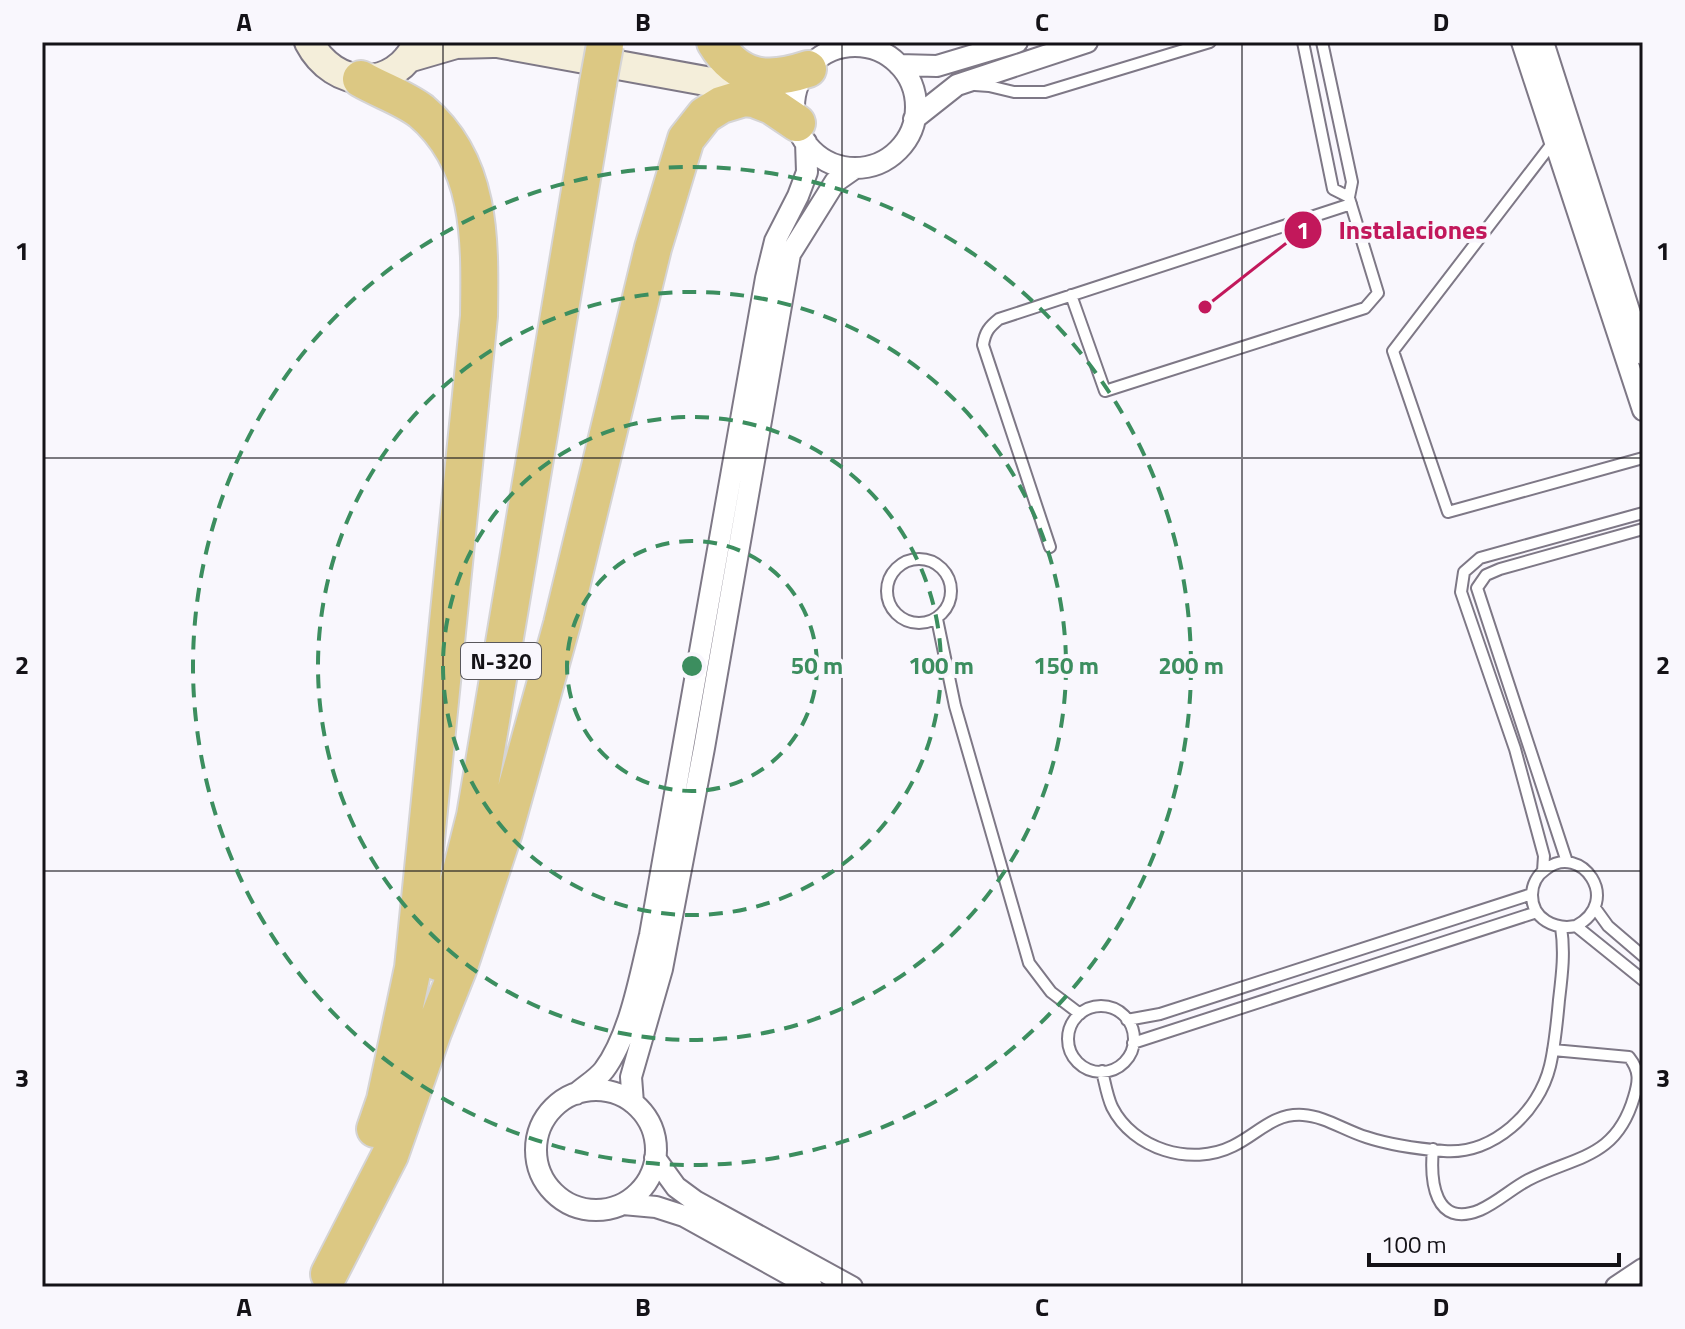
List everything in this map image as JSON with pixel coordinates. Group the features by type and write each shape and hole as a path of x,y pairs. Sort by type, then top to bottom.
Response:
{"highway":[{"path":"715,42 733,64 758,76 784,77 808,88"},
{"name":"N-320","path":"325,1283 375,1170 427,1002 475,816 605,43"},
{"path":"352,1216 385,1100 413,968 479,316 480,253 476,210 462,164 442,132 418,109 361,79"},
{"path":"352,1216 390,1155 459,967 504,832 562,624 653,248 686,139 705,115 721,105 744,98 772,106 808,88"},
{"name":"N-320","path":"325,1283 352,1216"}],"street":[{"path":"309,42 329,68 339,74 361,79 387,74 413,50 493,42 756,89 808,88"},
{"path":"899,65 937,66 1017,42"},
{"path":"914,119 957,85 1087,42"},
{"path":"1522,42 1643,410"},
{"path":"1543,42 1643,354"},
{"path":"633,1103 631,1077 662,969 790,254 835,182 855,168 882,162 897,151 908,137 914,119 916,103 912,87 899,65 867,45 844,47 808,88 807,172 775,241 766,278 650,935 636,991 612,1058 603,1072 554,1107 540,1128 536,1153 539,1170 552,1191 573,1206 598,1210 623,1204 656,1207 684,1216 812,1287"},
{"path":"808,88 824,159 855,168"},
{"path":"576,1094 606,1091 620,1095 633,1103 651,1128 655,1158 645,1185 623,1204"},
{"path":"655,1158 676,1187 695,1201 852,1287"},
{"path":"1616,1287 1643,1269"}],"lane":[{"path":"954,61 980,42"},
{"path":"957,85 989,86 1014,92 1045,92 1210,42"},
{"path":"1303,42 1333,189 1350,200"},
{"path":"1071,295 1105,391 1365,308 1378,293 1350,200 1352,182 1322,42"},
{"path":"1554,141 1393,351 1448,512 1643,458"},
{"path":"1050,547 983,345 985,334 999,319 1350,200"},
{"path":"1543,871 1544,856 1515,749 1461,592 1464,572 1480,558 1643,513"},
{"path":"1567,862 1477,588 1486,575 1500,569 1643,529"},
{"path":"919,559 937,563 944,569 952,586 952,596 937,619 929,623 911,623 902,619 890,605 887,587 901,564 919,559"},
{"path":"937,619 955,706 1029,963 1051,992 1080,1014"},
{"path":"1567,862 1584,869 1595,882 1597,900 1590,916 1576,926 1561,927 1550,924 1537,912 1532,894 1537,877 1543,871 1567,862"},
{"path":"1127,1020 1160,1014 1532,894"},
{"path":"1595,908 1608,926 1643,956"},
{"path":"1133,1043 1537,912"},
{"path":"1576,926 1643,980"},
{"path":"1102,1071 1111,1105 1122,1122 1153,1148 1186,1154 1213,1154 1233,1146 1285,1115 1306,1115 1369,1138 1447,1151 1474,1148 1493,1142 1507,1132 1532,1102 1550,1070 1564,948 1561,927"},
{"path":"1101,1006 1116,1010 1127,1020 1133,1043 1131,1052 1119,1066 1102,1071 1085,1067 1072,1055 1068,1037 1073,1020 1080,1014 1101,1006"},
{"path":"1433,1149 1433,1189 1440,1203 1455,1212 1469,1213 1490,1205 1542,1173 1605,1146 1622,1125 1633,1102 1639,1081 1636,1067 1629,1057 1553,1050"}],"place":[{"name":"Instalaciones","path":"1205,307"}]}
